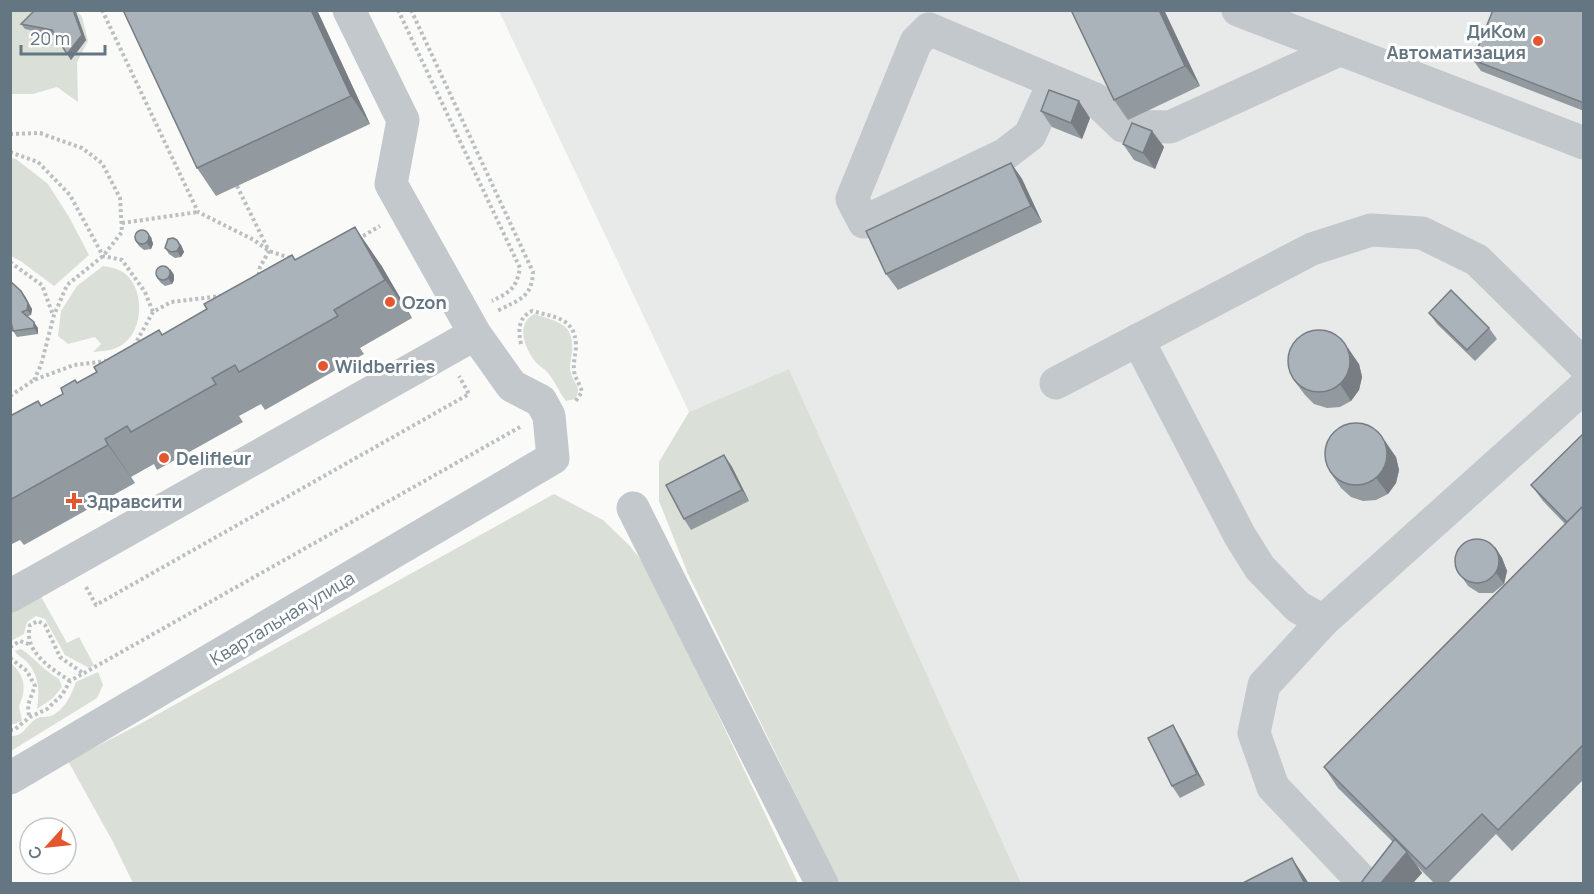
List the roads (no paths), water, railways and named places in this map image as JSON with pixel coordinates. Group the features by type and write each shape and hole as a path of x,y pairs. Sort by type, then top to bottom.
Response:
{"street":[{"path":"10,596 445,351 470,325 391,184 403,120 349,10"},
{"path":"1238,10 1584,142"},
{"path":"1054,82 1030,135 1004,155 864,222 852,199 916,42 932,20 1054,82 1095,99 1123,126 1170,127 1339,50"},
{"path":"1056,383 1312,249 1371,230 1422,233 1477,260 1584,366"},
{"name":"Квартальная улица","path":"10,778 553,458 549,416 541,400 512,386 470,325"},
{"path":"1138,340 1240,536 1260,568 1298,607 1323,621"},
{"path":"1365,884 1273,787 1254,733 1264,684 1323,621 1584,387"},
{"path":"633,508 822,884"}],"place":[{"name":"ДиКом Автоматизация","path":"1538,41"},
{"name":"Ozon","path":"390,302"},
{"name":"Wildberries","path":"323,366"},
{"name":"Delifleur","path":"164,458"},
{"name":"Здравсити","path":"74,501"}]}
